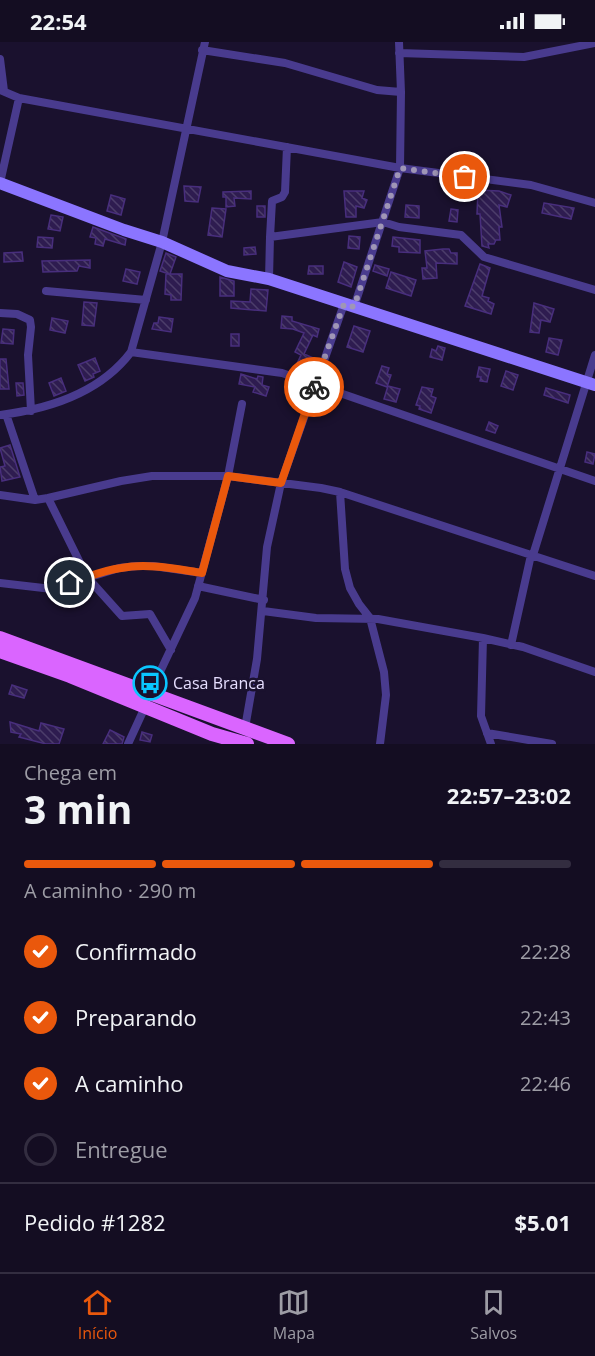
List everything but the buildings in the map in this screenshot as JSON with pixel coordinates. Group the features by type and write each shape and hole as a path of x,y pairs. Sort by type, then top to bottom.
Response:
{"main road":[{"path":"0,651 150,693 288,744"},
{"path":"0,651 70,676 212,734 245,744"}],"street":[{"path":"245,728 252,696 263,610 267,547 281,483 315,384 382,222 400,168 399,42"},
{"path":"399,53 524,57 595,43"},
{"path":"35,500 3,414 31,411 71,398 99,382 123,364 131,352 162,242 204,46 285,63 377,90 401,92"},
{"path":"0,59 2,91 19,98 400,168 531,185 595,203"},
{"path":"19,98 0,183 162,242 226,271 269,279 591,384"},
{"path":"269,279 272,201 282,197 285,192 287,147"},
{"path":"270,237 382,222 399,228 461,235 484,257 595,290"},
{"path":"46,291 146,300"},
{"path":"0,314 17,314 30,320 32,327 28,355 31,411"},
{"path":"131,352 282,373 595,481"},
{"path":"511,645 532,555 559,470 591,384 595,355"},
{"path":"150,693 186,622 198,586 228,476 242,404"},
{"path":"0,495 35,500 152,476 228,476 281,483 340,492 595,576"},
{"path":"340,492 345,569 350,588 370,618 384,672 386,695 380,744"},
{"path":"48,498 87,577 122,616 150,614 171,650"},
{"path":"0,583 47,589 119,568 137,566 202,573"},
{"path":"198,586 264,600"},
{"path":"263,610 316,618 370,618 483,638 595,672"},
{"path":"483,638 481,716 491,744"},
{"path":"128,744 145,707"},
{"path":"487,733 552,744"}],"way so far":[{"path":"314,387 344,304 354,307 400,168 465,177"}],"place":[{"name":"Casa Branca","path":"150,683"}],"route":[{"path":"70,583 119,568 137,566 202,573 228,476 281,483 314,387"}]}
